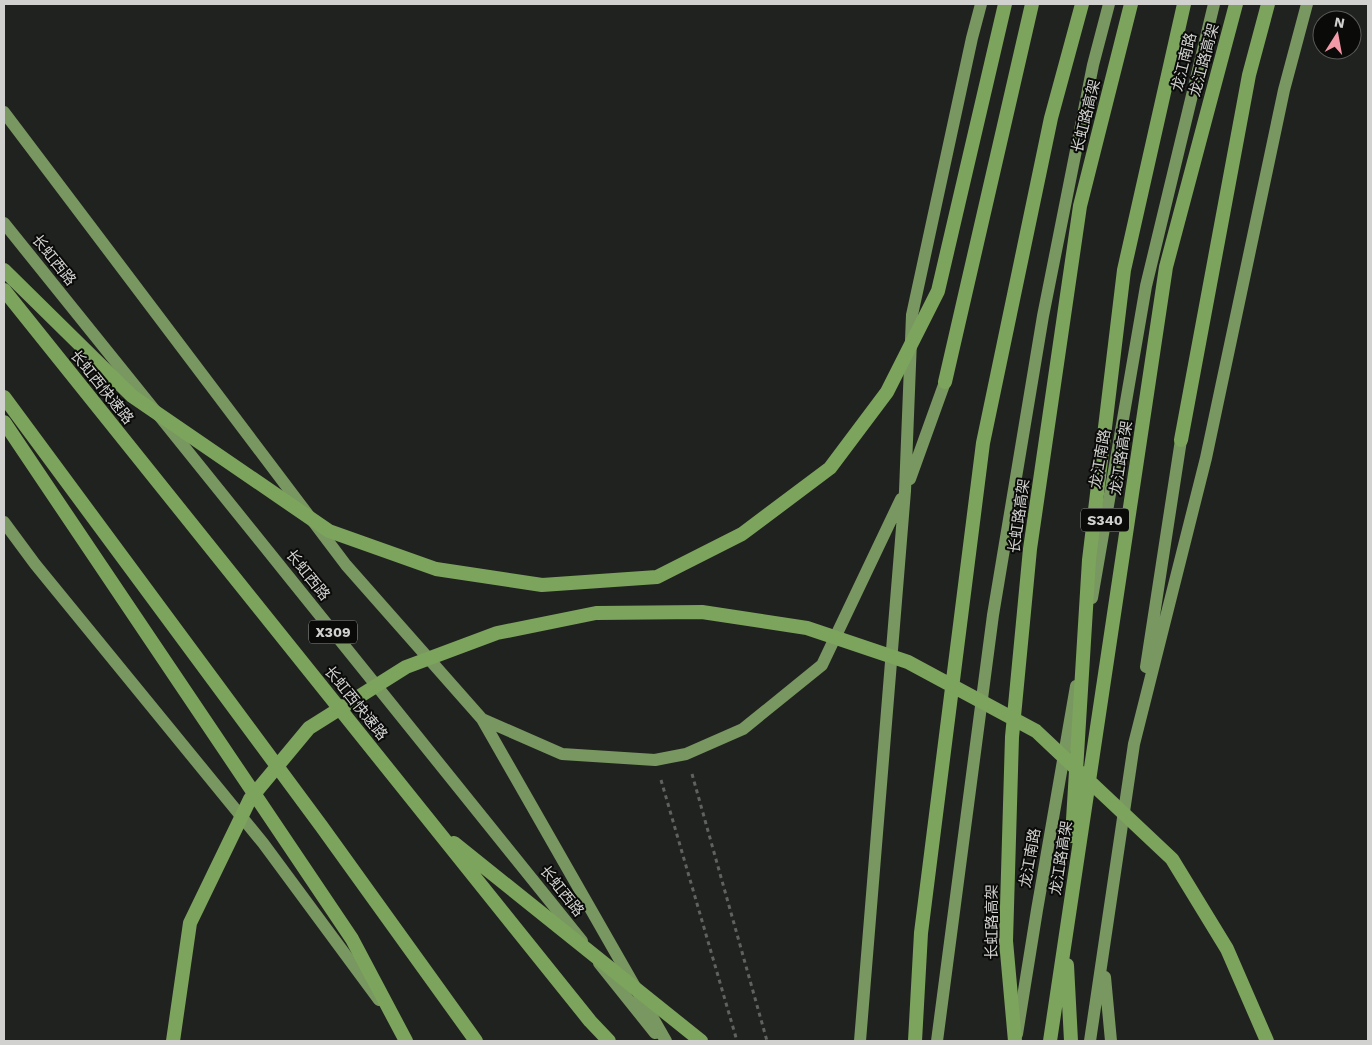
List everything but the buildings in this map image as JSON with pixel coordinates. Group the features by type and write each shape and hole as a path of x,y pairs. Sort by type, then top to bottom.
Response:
{"highway":[{"path":"4,270 132,396 328,530 436,569 542,585 657,576 742,534 830,468 886,392 938,291 1005,4"},
{"path":"945,382 1032,4"},
{"path":"914,1041 921,932 983,443 1052,118 1082,4"},
{"name":"长虹路高架","path":"1016,1041 1006,941 1012,737 1030,549 1080,206 1131,4"},
{"path":"1071,1041 1067,966 1070,884 1089,560 1124,270 1184,4"},
{"name":"龙江路高架","path":"1050,1041 1166,267 1236,4"},
{"path":"1181,440 1250,75 1268,4"},
{"name":"长虹西快速路","path":"4,290 590,1021 609,1041"},
{"path":"4,397 322,827 476,1041"},
{"path":"4,422 352,939 406,1041"},
{"path":"173,1041 190,923 250,799 309,728 406,667 498,633 596,613 702,612 807,628 908,662 1036,731 1172,859 1227,950 1267,1041"},
{"path":"434,826 701,1041"}],"main road":[{"path":"860,1041 905,491 912,315 981,4"},
{"path":"937,1041 993,615 1043,316 1093,65 1110,4"},
{"name":"龙江南路","path":"1016,1041 1037,910 1146,286 1214,4"},
{"path":"1134,744 1206,458 1284,90 1307,4"},
{"path":"4,112 346,565 482,719 666,1041"},
{"name":"长虹西路","path":"4,223 261,544 399,712 661,1041"},
{"path":"482,719 562,754 655,760 686,754 743,729 822,665 905,491 945,382"},
{"path":"1090,1041 1181,440"},
{"path":"4,522 263,844 410,1041"},
{"path":"1103,956 1111,1041"}],"path":[{"path":"686,754 767,1041"},
{"path":"655,760 737,1041"}]}
